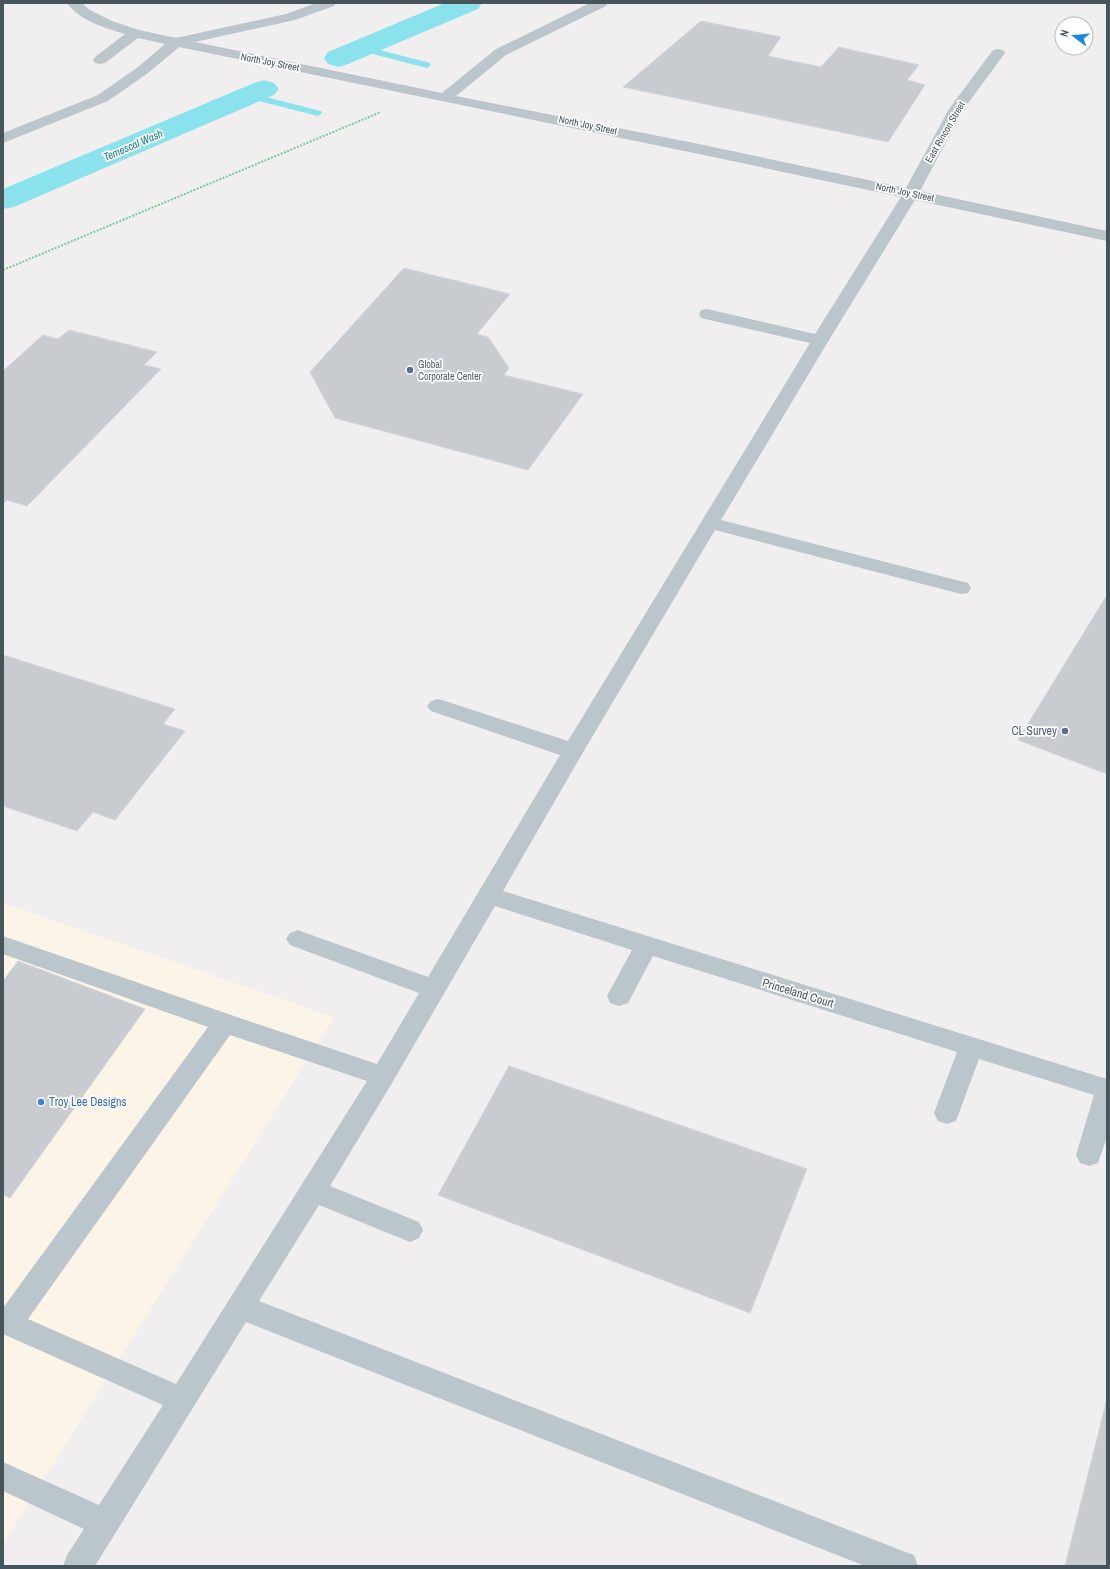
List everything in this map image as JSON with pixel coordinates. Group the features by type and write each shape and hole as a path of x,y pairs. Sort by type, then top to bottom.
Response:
{"street":[{"name":"North Joy Street","path":"74,3 85,13 107,24 135,33 224,53 403,88 911,193 1107,236"},
{"path":"3,138 103,98 143,70 176,42 290,17 329,3"},
{"path":"445,97 501,52 601,3"},
{"path":"100,60 135,33"},
{"name":"East Rincon Street","path":"78,1566 242,1307 383,1076 573,751 820,340 911,193 956,109 998,53"},
{"path":"707,314 820,340"},
{"path":"710,523 961,588"},
{"path":"438,706 573,751"},
{"name":"Princeland Court","path":"490,895 1107,1089"},
{"path":"298,939 434,989"},
{"path":"3,945 225,1023 383,1076"},
{"path":"619,996 647,945"},
{"path":"182,1400 6,1322 225,1023"},
{"path":"947,1113 971,1046"},
{"path":"1088,1155 1107,1093"},
{"path":"313,1191 410,1230"},
{"path":"242,1307 903,1566"},
{"path":"3,1476 105,1523"}],"path":[{"path":"3,270 388,110"}],"shaded area":[{"path":"3,903 334,1017 3,1544"}],"building":[{"path":"701,21 781,37 768,56 821,67 839,47 919,65 907,80 925,85 888,142 623,87"},
{"name":"Global Corporate Center","path":"404,268 510,294 477,334 488,337 509,368 504,375 583,394 528,470 335,418 310,372"},
{"path":"69,330 157,352 144,365 161,369 27,506 7,500 3,504 3,371 43,335 58,339"},
{"path":"1107,595 1107,774 1018,740"},
{"path":"3,655 175,709 163,724 185,731 115,820 93,812 77,831 3,806"},
{"name":"Troy Lee Designs","path":"18,961 145,1009 10,1198 3,1195 3,981"},
{"path":"509,1066 807,1169 750,1313 438,1195"},
{"path":"1107,1399 1107,1566 1065,1566"}],"waterway":[{"name":"Temescal Wash","path":"338,58 468,3"},
{"path":"360,48 427,65"},
{"name":"Temescal Wash","path":"3,200 264,89"},
{"path":"250,96 318,113"}],"place":[{"name":"Global Corporate Center","path":"410,370"},
{"name":"CL Survey","path":"1065,731"},
{"name":"Troy Lee Designs","path":"41,1102"}]}
